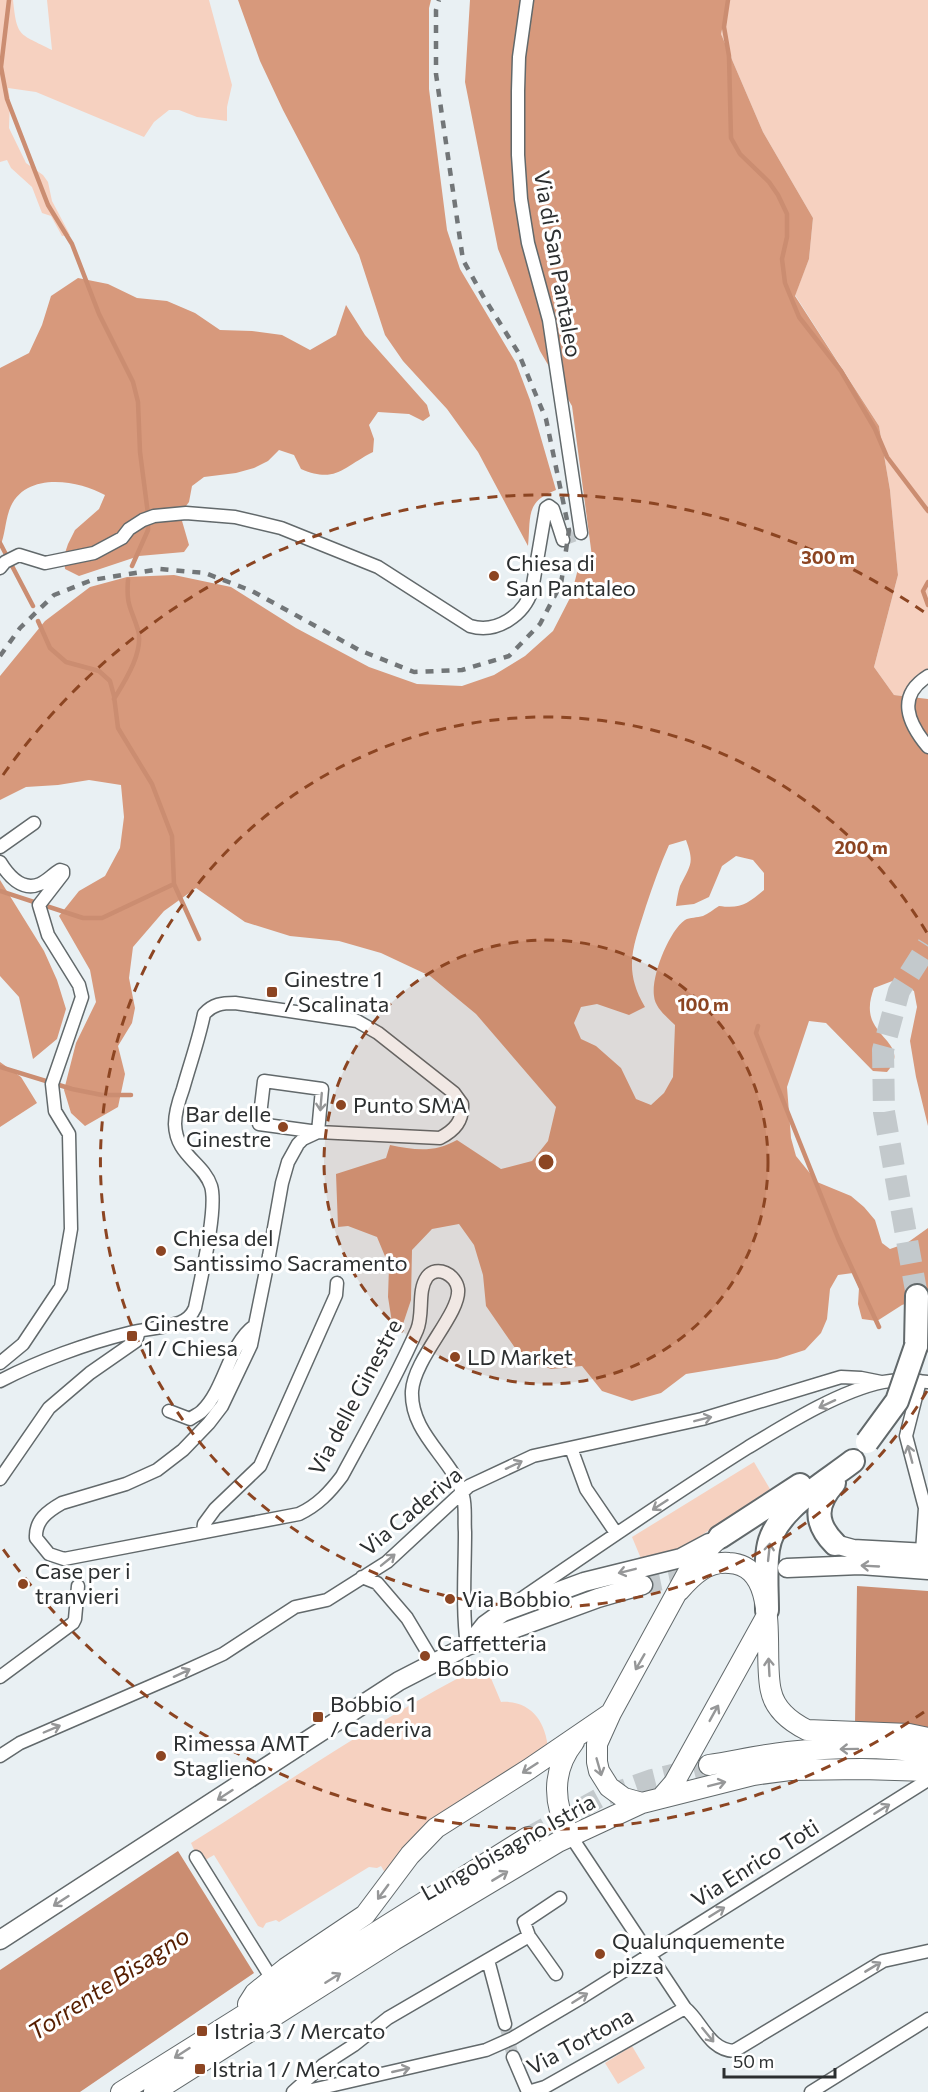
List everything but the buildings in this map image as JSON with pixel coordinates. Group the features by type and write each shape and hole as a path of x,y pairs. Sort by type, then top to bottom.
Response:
{"highway":[{"path":"835,1544 824,1531 819,1508 824,1494 853,1461 897,1401 916,1346 917,1296"},
{"path":"720,1537 867,1442"},
{"path":"767,1612 768,1550 777,1525 788,1511 853,1461"}],"main road":[{"path":"720,1537 693,1563 597,1744 599,1771 609,1787 633,1801 652,1800 674,1784 757,1636 767,1612"},
{"path":"467,1646 485,1625 503,1612 584,1582 681,1558 720,1537"},
{"path":"835,1544 852,1548 925,1553"},
{"path":"679,1591 689,1579 717,1563 733,1563 748,1570 756,1579 763,1593 767,1612 771,1691 781,1711 796,1724 807,1730 909,1734 928,1738"},
{"path":"787,1568 860,1565 928,1570"},
{"path":"0,1940 399,1681 467,1646 598,1598 643,1585"},
{"path":"121,2092 249,2011 250,1998 272,1979 365,1915 410,1855 435,1828 612,1713"},
{"path":"570,1835 561,1818 555,1794 559,1770 579,1736"},
{"path":"709,1765 787,1752 827,1749 928,1753"},
{"name":"Lungobisagno Istria","path":"154,2092 176,2085 394,1940 570,1835 652,1800 753,1775 790,1770 928,1771"},
{"name":"Lungobisagno Istria","path":"249,2011 528,1837"}],"street":[{"name":"Via di San Pantaleo","path":"527,0 518,80 518,155 521,199 528,243 549,320 581,533"},
{"path":"0,568 5,562 19,555 45,563 94,553 122,538 129,529 143,520 154,516 186,513 235,518 281,528 378,567 471,626 485,629 515,616 530,597 539,561 546,508 549,506 553,508 563,540"},
{"path":"928,676 912,689 908,704 914,730 928,747"},
{"path":"0,847 34,823"},
{"path":"0,862 10,877 27,885 40,885 56,872 63,871 39,905 48,935 79,985 82,997 52,1084 55,1111 69,1134 71,1229 62,1287 23,1344 0,1363"},
{"path":"0,1381 39,1362 139,1331 181,1322 189,1317 195,1308 212,1213 212,1188 207,1177 185,1154 178,1139 175,1123 178,1103 204,1014 207,1011 219,1004 235,1003 357,1021 378,1033 454,1093 462,1104 459,1123 440,1138 318,1132 259,1124 264,1081 322,1089 318,1132"},
{"name":"Via delle Ginestre","path":"318,1132 298,1144 285,1171 250,1345 222,1406 209,1423 170,1461 142,1478 62,1503 41,1519 36,1538 54,1557 64,1559 299,1514 312,1507 328,1493 346,1467 419,1327 426,1278 436,1271 448,1274 453,1279 457,1285 457,1297 448,1318 426,1353 414,1381 412,1405 423,1431 462,1491"},
{"path":"203,1532 204,1524 214,1509 260,1466 336,1295 338,1283"},
{"name":"Via delle Ginestre","path":"170,1411 190,1419 203,1410 219,1385 244,1333 254,1326"},
{"path":"0,1479 49,1408 90,1373 136,1341 139,1331"},
{"name":"Via Caderiva","path":"0,1756 20,1743 223,1654 295,1607 327,1600 387,1562 469,1486 533,1456 712,1416 841,1377 881,1382"},
{"path":"503,1612 616,1533 798,1417 881,1382 903,1379 924,1382 906,1436 925,1508 925,1553"},
{"path":"571,1448 586,1488 616,1533"},
{"path":"462,1491 467,1646"},
{"path":"362,1578 377,1584 407,1618 434,1663"},
{"path":"0,1677 73,1623 78,1586"},
{"name":"Via Enrico Toti","path":"303,2092 501,2045 584,1996 928,1780"},
{"path":"570,1835 684,2008 693,2015 711,2041 726,2050 734,2051 883,1961 928,1951"},
{"path":"196,1857 272,1979"},
{"path":"556,1974 529,1936 524,1922 560,1898"},
{"path":"293,2092 323,2065 388,2018 529,1936"},
{"path":"488,1960 506,2024"},
{"name":"Via Tortona","path":"513,2057 528,2092 545,2087 684,2008"},
{"path":"811,2092 928,2019"}],"shaded area":[{"path":"0,0 13,0 18,28 26,37 52,50 47,0 209,0 232,85 227,107 227,121 197,117 179,110 169,110 154,122 144,137 36,92 8,88 9,128 26,163 43,175 48,182 52,201 70,235 62,236 51,216 42,213 32,187 11,168 7,160 0,162"},
{"path":"238,0 431,0 429,8 429,89 447,230 460,269 516,363 530,400 556,490 534,505 530,518 528,546 478,452 447,409 403,361 385,335 359,255 283,110 260,61"},
{"path":"470,0 729,0 721,34 763,132 813,218 809,259 795,296 879,426 890,490 898,575 874,667 894,695 928,699 928,1126 910,1041 917,1007 914,991 895,980 874,988 870,1004 872,1020 893,1051 892,1064 887,1072 873,1071 826,1023 809,1021 787,1087 791,1138 796,1156 817,1182 851,1196 864,1207 875,1220 882,1243 890,1249 907,1243 928,1228 928,1296 902,1305 877,1321 862,1319 858,1304 859,1288 853,1273 838,1275 830,1289 827,1319 821,1333 805,1350 777,1359 686,1374 661,1393 632,1401 602,1391 582,1366 551,1369 522,1358 486,1306 483,1275 474,1245 459,1224 432,1229 412,1250 411,1300 403,1324 393,1329 388,1297 389,1266 377,1237 348,1226 338,1227 336,1174 386,1158 390,1145 432,1149 457,1140 501,1169 532,1161 548,1141 556,1107 476,1014 430,976 381,953 339,941 290,936 245,922 196,888 164,911 133,947 129,978 135,1008 132,1023 118,1046 125,1074 118,1107 85,1126 71,1113 64,1090 76,1043 96,1002 90,970 59,916 79,891 105,876 120,848 124,817 121,785 89,780 26,787 0,800 0,676 45,621 90,587 127,577 174,575 231,587 296,628 369,667 417,684 462,686 494,675 525,656 553,631 571,596 579,565 593,564 572,406 540,351 498,249 465,82","holes":["686,840 691,860 680,886 676,906 694,904 709,897 722,866 736,856 753,860 764,873 764,890 743,904 733,907 719,906 703,916 685,920 667,944 655,977 654,996 659,1008 675,1025 673,1077 664,1093 651,1105 636,1099 621,1068 596,1046 581,1039 574,1023 581,1007 597,1004 629,1015 645,1007 634,980 632,968 634,945 669,845"]},
{"path":"729,0 928,0 928,670 911,682 904,696 894,695 874,667 898,575 890,490 879,426 795,295 809,259 813,218 763,132 721,34"},
{"path":"78,278 108,284 137,298 167,301 195,313 220,330 282,335 310,350 336,335 346,305 365,335 427,405 430,416 423,421 409,414 378,412 369,425 374,439 373,452 339,472 323,475 301,469 294,455 279,450 268,461 254,468 204,477 192,486 189,502 180,514 189,545 184,552 139,556 79,576 65,569 64,556 75,530 99,509 105,495 93,489 66,482 38,484 26,489 16,498 9,511 0,547 0,368 29,353 42,325 51,296"},
{"path":"0,880 44,951 57,980 66,1009 57,1039 33,1059 19,997 0,976"},
{"path":"0,1062 21,1077 37,1103 0,1127"},
{"path":"754,1462 770,1489 696,1539 674,1551 642,1561 632,1537"},
{"path":"485,1664 501,1702 521,1705 535,1715 544,1730 548,1749 388,1878 381,1866 369,1867 279,1922 276,1920 266,1923 263,1928 258,1926 214,1855 200,1863 191,1843 373,1727"},
{"path":"632,2046 645,2068 618,2084 605,2063"}],"water":[{"path":"857,1586 928,1591 928,1729 855,1724"},
{"name":"Torrente Bisagno","path":"178,1851 254,1973 80,2092 0,2092 0,1970"}],"waterway":[{"path":"9,0 1,67 7,99 48,205 72,244 99,314 133,382 138,402 140,452 148,530 132,566"},
{"path":"728,0 724,27 729,56 731,138 740,154 769,182 787,214 787,237 782,259 785,283 799,317 841,371 875,429 887,457 928,511"},
{"path":"0,543 33,606"},
{"path":"114,699 132,666 138,648 138,630 128,601 128,580"},
{"path":"928,582 923,591 928,605"},
{"path":"38,621 50,648 66,662 99,671 110,681 118,728 152,784 172,836 174,884 199,939"},
{"path":"0,891 83,918 102,918 174,884"},
{"path":"758,1026 756,1033 838,1238 879,1327"},
{"path":"0,1067 72,1089 102,1095 131,1095"}],"tunnel":[{"path":"563,540 581,533"},
{"path":"917,1296 884,1112 883,1050 899,991 928,945"},
{"path":"643,1585 696,1574"},
{"path":"528,1837 601,1797 652,1779 709,1765"},
{"path":"505,2024 513,2057"}],"railway":[{"path":"0,656 20,628 54,595 92,580 160,569 205,573 252,591 359,650 414,672 462,670 509,656 540,624 561,584 569,530 546,419 518,352 463,260 436,74 436,10 439,0"}],"place":[{"name":"Chiesa di San Pantaleo","path":"494,576"},
{"name":"Ginestre 1 / Scalinata","path":"272,992"},
{"name":"Punto SMA","path":"341,1105"},
{"name":"Bar delle Ginestre","path":"283,1127"},
{"name":"Chiesa del Santissimo Sacramento","path":"161,1251"},
{"name":"Ginestre 1 / Chiesa","path":"132,1336"},
{"name":"LD Market","path":"455,1357"},
{"name":"Case per i tranvieri","path":"23,1584"},
{"name":"Via Bobbio","path":"450,1599"},
{"name":"Caffetteria Bobbio","path":"425,1656"},
{"name":"Bobbio 1 / Caderiva","path":"318,1717"},
{"name":"Rimessa AMT Staglieno","path":"161,1756"},
{"name":"Qualunquemente pizza","path":"600,1954"},
{"name":"Istria 3 / Mercato","path":"202,2031"},
{"name":"Istria 1 / Mercato","path":"200,2069"}]}
